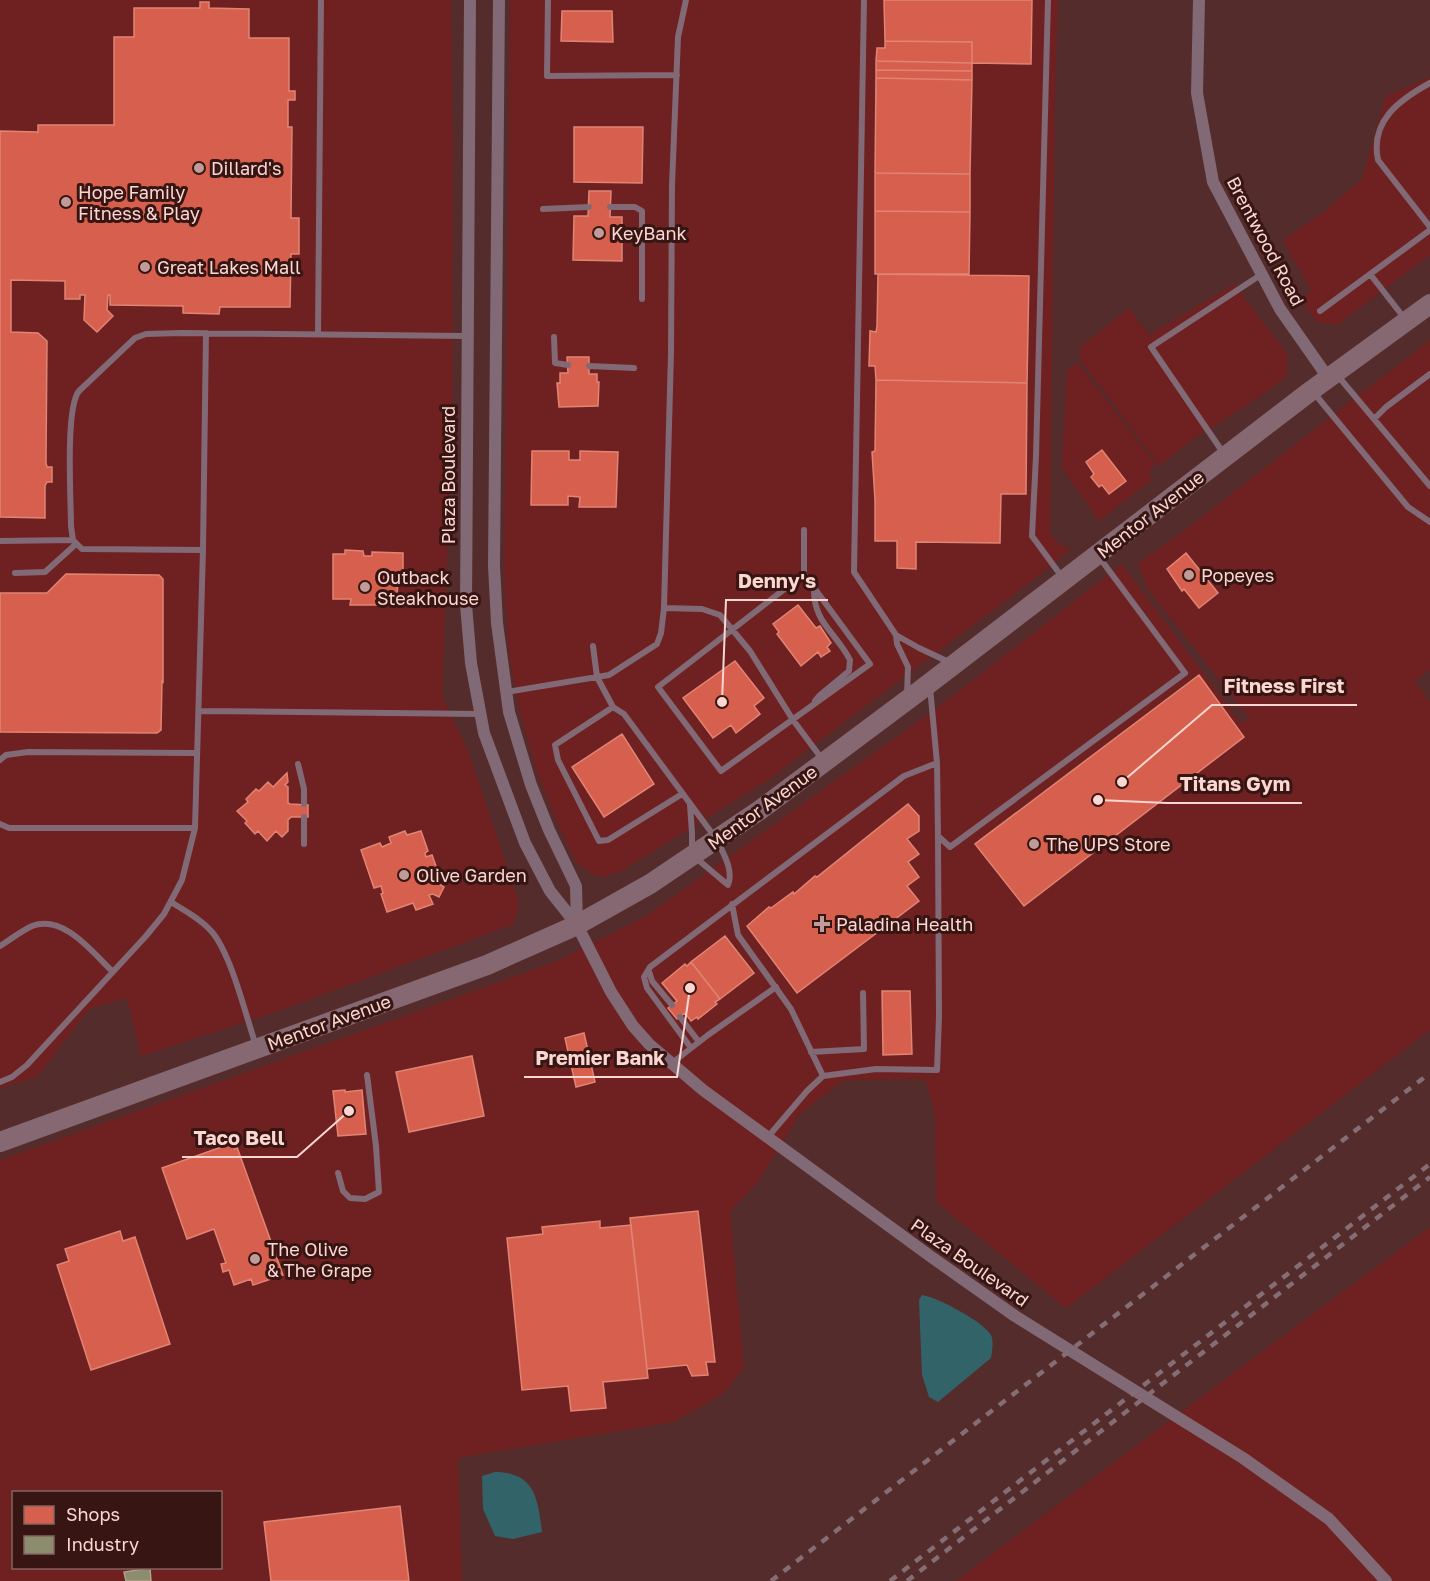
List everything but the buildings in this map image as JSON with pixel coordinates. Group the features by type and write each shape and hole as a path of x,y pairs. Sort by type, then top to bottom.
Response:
{"main road":[{"name":"Mentor Avenue","path":"0,1142 487,965 577,925 650,884 717,840 907,701 1312,390 1430,304"}],"street":[{"name":"Plaza Boulevard","path":"470,0 466,605 471,663 480,714 498,772 525,843 550,891 577,925 611,992 633,1026 671,1064 767,1138 1015,1316 1244,1458 1329,1519 1386,1581"},
{"name":"Plaza Boulevard","path":"499,0 494,566 497,623 512,721 531,785 549,830 576,886 577,925"},
{"name":"Brentwood Road","path":"1199,0 1197,93 1213,182 1280,309 1332,376"}],"lane":[{"path":"318,334 321,0"},
{"path":"548,0 547,76 677,75"},
{"path":"506,692 609,675 657,644 661,633 664,608 671,353 672,185 678,37 686,0"},
{"path":"864,0 854,572 896,635 955,664"},
{"path":"1048,0 1032,536 1064,580"},
{"path":"1320,311 1429,232 1378,160 1376,147 1377,134 1393,109 1414,91 1430,83"},
{"path":"543,209 589,207"},
{"path":"610,207 635,207 642,212 642,299"},
{"path":"1226,457 1151,347 1262,274"},
{"path":"1370,274 1407,322"},
{"path":"0,1083 27,1065 146,936 171,902 188,863 195,828 199,711 206,333"},
{"path":"75,542 71,526 72,405 76,394 129,341 141,335 206,333 467,336"},
{"path":"554,337 555,363 568,365"},
{"path":"589,366 634,368"},
{"path":"1374,419 1386,407 1430,374"},
{"path":"1332,376 1374,419 1430,486"},
{"path":"1312,390 1408,507 1430,522"},
{"path":"804,530 804,574 870,664 721,771 658,687 804,574"},
{"path":"0,541 75,542 86,550 203,550"},
{"path":"15,573 45,572 75,542"},
{"path":"938,836 950,847 1185,673 1097,555"},
{"path":"811,707 820,694 849,671 850,660 818,613 814,602 814,588"},
{"path":"664,608 702,609 720,615 750,651 793,720 824,762"},
{"path":"896,635 897,644 908,667 907,701"},
{"path":"593,646 597,677 613,707 624,714 717,840 730,874 728,885 692,857 690,804"},
{"path":"767,1138 807,1091 823,1076 876,1069 937,1070 939,1017 937,763 930,683"},
{"path":"613,707 555,745 558,760 599,841 608,840 682,794"},
{"path":"199,711 480,714"},
{"path":"0,760 6,755 28,752 196,753"},
{"path":"691,1048 647,988 644,977 650,967 904,776 937,763"},
{"path":"298,764 304,789 304,804"},
{"path":"304,817 304,844"},
{"path":"0,824 9,828 195,828"},
{"path":"171,902 201,922 217,938 257,1049"},
{"path":"732,904 738,935 791,1009 823,1076"},
{"path":"0,946 32,927 50,924 72,934 113,972"},
{"path":"650,967 649,974 652,981 672,1005"},
{"path":"671,1064 776,987"},
{"path":"811,1052 864,1049 863,993"},
{"path":"681,1017 699,1042"},
{"path":"338,1173 344,1191 350,1198 365,1198 379,1192 367,1075"}],"shaded area":[{"path":"0,0 451,0 453,396 442,696 468,751 519,902 514,924 276,1012 141,1056 127,998 89,1009 37,1077 0,1088"},
{"path":"510,0 1058,0 1050,534 1059,544 1071,549 768,780 620,872 602,877 592,874 576,863 556,820 536,769 520,713 509,656 504,578"},
{"path":"1430,77 1430,255 1337,325 1317,322 1300,299 1311,291 1283,240 1325,211 1362,179 1386,96"},
{"path":"1234,284 1288,355 1287,376 1264,394 1192,440 1159,466 1081,361 1079,348 1129,308 1149,335"},
{"path":"1430,340 1430,670 1415,681 1430,703 1430,1030 1066,1308 936,1202 935,1114 925,1079 844,1080 800,1114 758,1182 730,1211 744,1368 723,1394 674,1422 458,1458 462,1581 0,1581 0,1160 555,962 646,916 945,702 1122,564 1241,723 1250,719 1147,588 1138,563 1185,530"},
{"path":"1078,363 1156,465 1148,472 1152,480 1099,521 1062,468 1067,370"},
{"path":"1430,1227 1430,1581 956,1581 1197,1400"}],"water":[{"path":"922,1295 938,1300 970,1317 987,1330 992,1341 991,1358 938,1402 929,1397 922,1375 919,1300"},
{"path":"495,1472 508,1473 526,1482 536,1499 542,1532 513,1539 495,1536 483,1509 482,1476"}],"railway":[{"path":"771,1581 1430,1073"},
{"path":"890,1581 1430,1164"},
{"path":"907,1581 1430,1177"}],"place":[{"name":"Dillard's","path":"199,168"},
{"name":"Hope Family Fitness & Play","path":"66,202"},
{"name":"KeyBank","path":"599,233"},
{"name":"Great Lakes Mall","path":"145,267"},
{"name":"Popeyes","path":"1189,575"},
{"name":"Outback Steakhouse","path":"365,587"},
{"name":"Denny's","path":"722,702"},
{"name":"Fitness First","path":"1122,782"},
{"name":"Titans Gym","path":"1098,800"},
{"name":"The UPS Store","path":"1034,844"},
{"name":"Olive Garden","path":"404,875"},
{"name":"Paladina Health","path":"822,924"},
{"name":"Premier Bank","path":"690,988"},
{"name":"Taco Bell","path":"349,1111"},
{"name":"The Olive & The Grape","path":"255,1259"}]}
